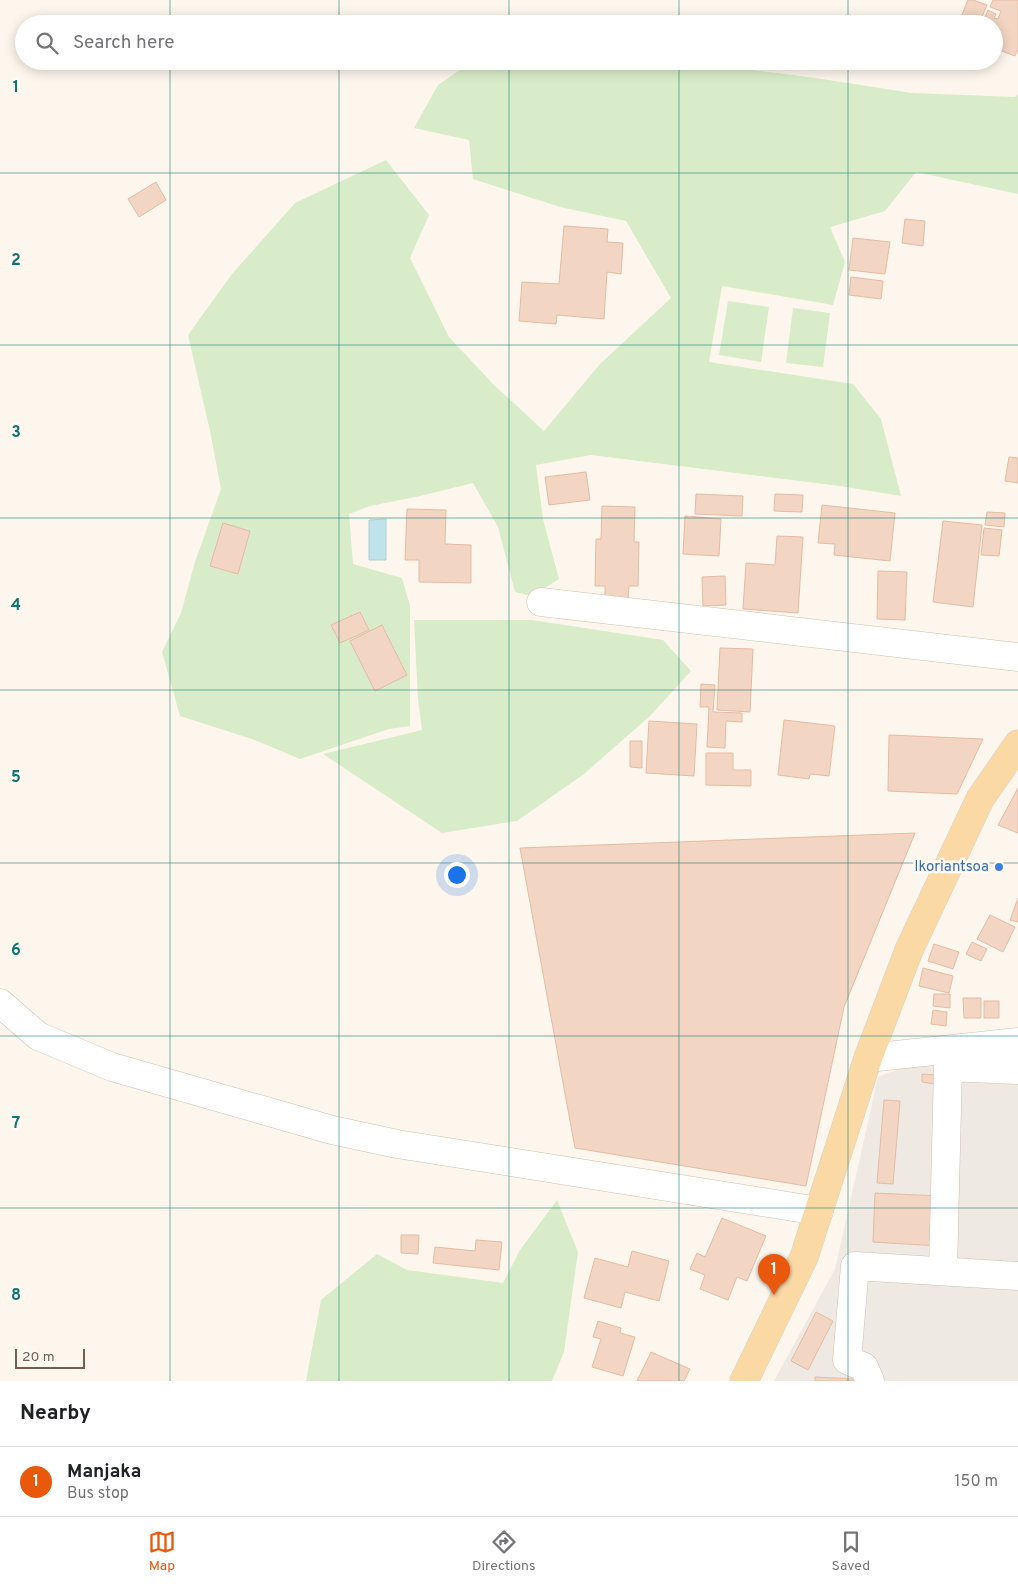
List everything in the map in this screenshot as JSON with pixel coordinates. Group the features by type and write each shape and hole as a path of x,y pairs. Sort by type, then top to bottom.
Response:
{"main road":[{"path":"744,1381 804,1257 868,1058 909,950 980,799 1018,744"}],"street":[{"path":"541,602 1018,657"},
{"path":"0,1003 38,1036 112,1067 332,1130 397,1144 819,1211"},
{"path":"942,1059 1018,1042"},
{"path":"868,1058 942,1059 1018,1070"},
{"path":"942,1059 943,1271"},
{"path":"870,1381 864,1367 847,1360 855,1266 1018,1276"}],"shaded area":[{"path":"1018,1046 1018,1381 774,1381 835,1269 878,1077 911,1064"}],"green space":[{"path":"460,70 753,70 912,93 1015,97 1018,94 1018,194 916,172 885,211 830,227 845,262 833,305 722,286 709,362 853,384 881,419 901,496 840,486 591,455 536,465 543,519 559,579 532,596 515,592 498,527 473,483 370,506 349,514 353,564 402,578 410,606 410,726 389,729 300,759 252,739 180,716 162,652 181,613 195,562 221,489 188,335 232,274 295,203 386,160 429,215 410,258 449,337 493,384 544,431 600,364 671,298 626,221 560,207 473,179 469,140 414,128 438,85"},
{"path":"728,301 769,307 761,362 719,355"},
{"path":"793,308 830,313 823,367 786,363"},
{"path":"414,620 532,620 663,640 691,671 651,715 584,774 517,821 442,833 323,754 422,730 418,699"},
{"path":"557,1200 578,1252 564,1352 552,1381 306,1381 321,1300 377,1254 407,1270 503,1283 520,1250"}],"water":[{"path":"386,519 386,560 369,560 369,520"}],"building":[{"path":"968,0 987,5 983,15 962,15"},
{"path":"993,0 1018,0 1018,49 1015,56 1003,51 1003,15 1000,15 1001,11 990,7"},
{"path":"988,10 996,15 986,15"},
{"path":"156,182 166,200 139,217 128,199"},
{"path":"905,219 925,221 923,246 902,243"},
{"path":"564,226 608,229 607,242 623,243 621,274 607,272 604,319 557,315 556,324 519,321 522,282 559,284"},
{"path":"853,238 890,242 885,274 849,270"},
{"path":"851,277 883,281 881,299 849,295"},
{"path":"1009,457 1018,458 1018,483 1005,481"},
{"path":"586,472 590,500 549,505 545,477"},
{"path":"696,494 743,496 742,516 695,514"},
{"path":"775,494 803,495 802,512 774,511"},
{"path":"822,505 895,513 890,561 834,555 835,544 818,543"},
{"path":"602,506 635,507 634,542 639,542 638,586 629,586 628,599 605,598 605,586 595,586 596,539 601,539"},
{"path":"407,509 446,510 445,544 471,545 471,583 419,582 419,560 405,560"},
{"path":"987,512 1005,513 1004,527 985,525"},
{"path":"685,516 721,519 719,556 683,554"},
{"path":"943,521 982,525 973,607 933,602"},
{"path":"223,523 250,531 238,574 210,566"},
{"path":"984,528 1002,530 999,556 981,555"},
{"path":"777,536 803,537 798,613 743,609 746,563 775,565"},
{"path":"878,571 907,572 905,620 877,619"},
{"path":"725,576 726,605 703,606 702,577"},
{"path":"360,612 369,630 340,643 331,625"},
{"path":"382,625 407,675 375,691 350,641"},
{"path":"720,648 753,649 750,712 717,710"},
{"path":"701,684 715,685 713,712 742,713 742,722 726,721 725,748 707,747 709,707 700,707"},
{"path":"784,720 835,726 829,776 810,774 809,779 778,775"},
{"path":"649,721 697,724 694,776 646,773"},
{"path":"889,735 983,739 957,794 888,791"},
{"path":"630,741 642,741 642,768 630,767"},
{"path":"706,753 733,753 733,770 751,770 751,786 706,785"},
{"path":"1018,788 1018,833 998,825"},
{"path":"915,833 844,1007 806,1186 575,1148 520,848"},
{"path":"1018,898 1018,922 1010,920"},
{"path":"990,915 1015,927 1003,952 977,939"},
{"path":"972,942 987,949 981,961 966,954"},
{"path":"934,944 959,952 953,969 928,961"},
{"path":"923,968 953,976 949,993 919,986"},
{"path":"934,994 950,994 950,1008 933,1006"},
{"path":"963,998 981,998 981,1018 964,1018"},
{"path":"984,1001 999,1001 999,1018 984,1018"},
{"path":"933,1010 947,1012 946,1026 931,1024"},
{"path":"922,1074 936,1075 935,1084 922,1082"},
{"path":"884,1100 900,1101 893,1184 877,1183"},
{"path":"875,1193 940,1196 938,1246 873,1242"},
{"path":"722,1218 766,1236 747,1281 737,1277 728,1300 700,1289 705,1275 690,1269 697,1253 705,1257"},
{"path":"401,1235 419,1235 418,1254 401,1253"},
{"path":"476,1240 502,1242 499,1270 433,1263 435,1247 475,1251"},
{"path":"632,1251 669,1261 659,1301 625,1292 621,1308 584,1298 595,1258 628,1267"},
{"path":"816,1312 833,1321 808,1370 791,1361"},
{"path":"598,1321 621,1328 620,1333 635,1337 623,1376 592,1367 601,1339 593,1337"},
{"path":"651,1352 690,1369 684,1381 637,1381"},
{"path":"815,1377 853,1379 853,1381 815,1381"}],"place":[{"name":"Ikoriantsoa","path":"999,867"},
{"name":"Manjaka","path":"774,1295"}]}
